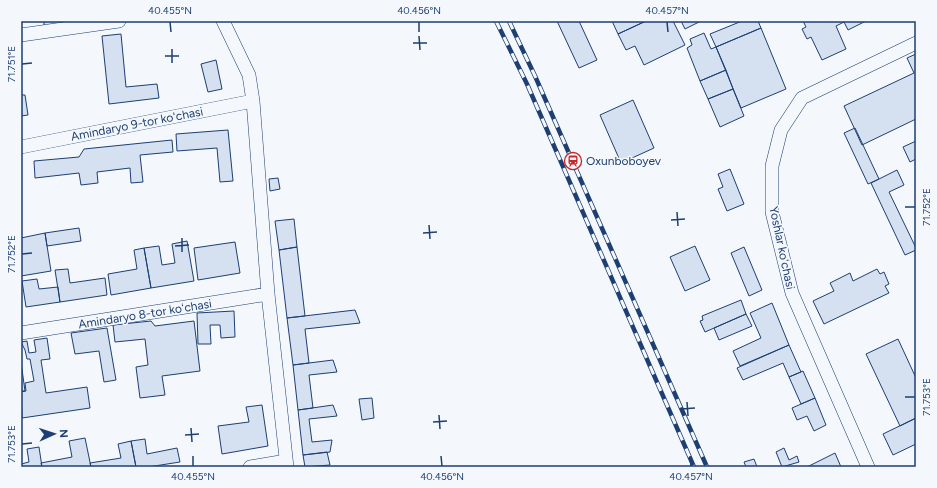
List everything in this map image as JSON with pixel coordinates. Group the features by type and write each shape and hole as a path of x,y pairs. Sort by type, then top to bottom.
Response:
{"street":[{"path":"21,35 119,21"},
{"path":"224,21 249,75 253,101 268,294 286,464 250,467"},
{"name":"Yoshlar koʻchasi","path":"868,467 792,294 772,212 772,166 781,130 802,98 916,43"},
{"name":"Amindaryo 9-tor koʻchasi","path":"21,147 253,101"},
{"name":"Amindaryo 8-tor koʻchasi","path":"21,333 268,294"}],"building":[{"path":"44,21 59,21 60,26 44,27"},
{"path":"557,21 579,21 597,60 579,68"},
{"path":"612,21 646,21 618,34"},
{"path":"646,21 673,21 685,45 644,65 635,46 626,50 618,34"},
{"path":"681,21 701,21 685,29"},
{"path":"742,21 758,21 761,28 716,47 710,34"},
{"path":"803,21 866,21 848,30 844,22 836,26 846,49 822,60 811,37 807,39 802,29 806,27"},
{"path":"761,28 786,89 741,108 716,47"},
{"path":"704,33 711,49 716,47 726,70 700,81 687,48 692,45 690,39"},
{"path":"121,34 126,87 157,84 159,98 109,104 102,36"},
{"path":"916,54 916,119 862,145 844,106 914,73 907,58"},
{"path":"216,60 222,89 208,92 201,64"},
{"path":"726,70 733,89 708,99 700,81"},
{"path":"733,89 744,116 720,127 708,99"},
{"path":"21,95 25,95 28,115 21,116"},
{"path":"633,100 654,148 621,163 600,115"},
{"path":"855,128 879,179 868,184 844,133"},
{"path":"228,130 233,181 220,182 217,148 177,151 176,134"},
{"path":"172,140 173,152 140,155 143,182 131,183 130,168 97,172 98,183 81,185 79,173 35,178 34,161 79,157 84,149"},
{"path":"916,141 916,159 910,162 903,147"},
{"path":"730,169 744,204 727,211 718,189 723,187 718,174"},
{"path":"897,170 904,185 889,192 916,248 916,250 905,255 871,183"},
{"path":"278,178 280,189 270,191 269,179"},
{"path":"294,219 297,247 279,250 275,221"},
{"path":"79,228 81,241 47,246 45,233"},
{"path":"45,233 51,271 21,276 21,238"},
{"path":"187,241 194,281 151,288 144,248 159,246 162,265 175,263 172,244"},
{"path":"235,242 240,273 198,280 194,248"},
{"path":"695,246 710,280 685,291 670,257"},
{"path":"297,247 305,316 287,318 279,250"},
{"path":"744,247 762,290 749,296 731,253"},
{"path":"144,248 151,288 111,295 108,274 137,269 134,250"},
{"path":"68,269 70,283 105,278 107,295 60,302 55,270"},
{"path":"877,269 880,274 884,272 889,284 885,286 889,293 824,324 813,301 834,291 830,283 850,273 853,281"},
{"path":"37,279 39,289 58,287 60,302 26,307 22,281"},
{"path":"741,300 746,314 705,332 700,321 703,320 702,316"},
{"path":"772,303 789,345 740,366 733,351 761,338 750,313"},
{"path":"355,310 360,323 305,329 309,363 293,365 287,318"},
{"path":"234,311 235,337 221,338 220,325 210,325 211,344 198,344 197,313"},
{"path":"746,314 752,326 719,340 714,328"},
{"path":"151,321 155,326 194,321 200,371 162,376 165,395 140,398 136,367 148,365 145,339 115,342 113,325"},
{"path":"107,328 116,380 104,382 99,351 75,354 71,333"},
{"path":"47,338 50,359 41,360 46,393 87,387 90,408 22,418 21,392 26,391 25,383 34,381 30,359 27,359 21,342 27,341 29,353 36,352 34,340"},
{"path":"898,339 916,378 916,418 900,426 866,354"},
{"path":"789,345 801,372 789,377 783,363 743,380 737,368"},
{"path":"333,360 337,372 309,375 313,408 298,410 293,365"},
{"path":"21,362 25,391 21,391"},
{"path":"803,371 815,398 801,404 789,377"},
{"path":"372,398 374,418 362,420 359,399"},
{"path":"815,398 826,425 814,431 807,416 797,420 792,408"},
{"path":"262,405 268,446 222,454 218,426 249,422 246,407"},
{"path":"333,405 337,416 309,419 312,442 332,440 330,452 303,455 298,410"},
{"path":"916,418 916,444 893,455 883,434"},
{"path":"85,438 91,467 42,467 41,463 72,457 69,441"},
{"path":"145,439 147,454 177,448 180,462 148,467 136,467 131,441"},
{"path":"131,441 136,467 91,467 90,463 121,458 118,444"},
{"path":"39,447 42,467 21,467 21,464 29,462 27,449"},
{"path":"784,448 789,460 797,456 799,462 782,467 776,452"},
{"path":"327,452 330,465 305,467 303,455"},
{"path":"835,453 841,467 807,467"},
{"path":"754,459 757,467 746,467 744,462"}],"railway":[{"path":"496,21 527,84 694,467"},
{"path":"509,21 535,76 707,467"}],"place":[{"name":"Oxunboboyev","path":"573,161"}]}
